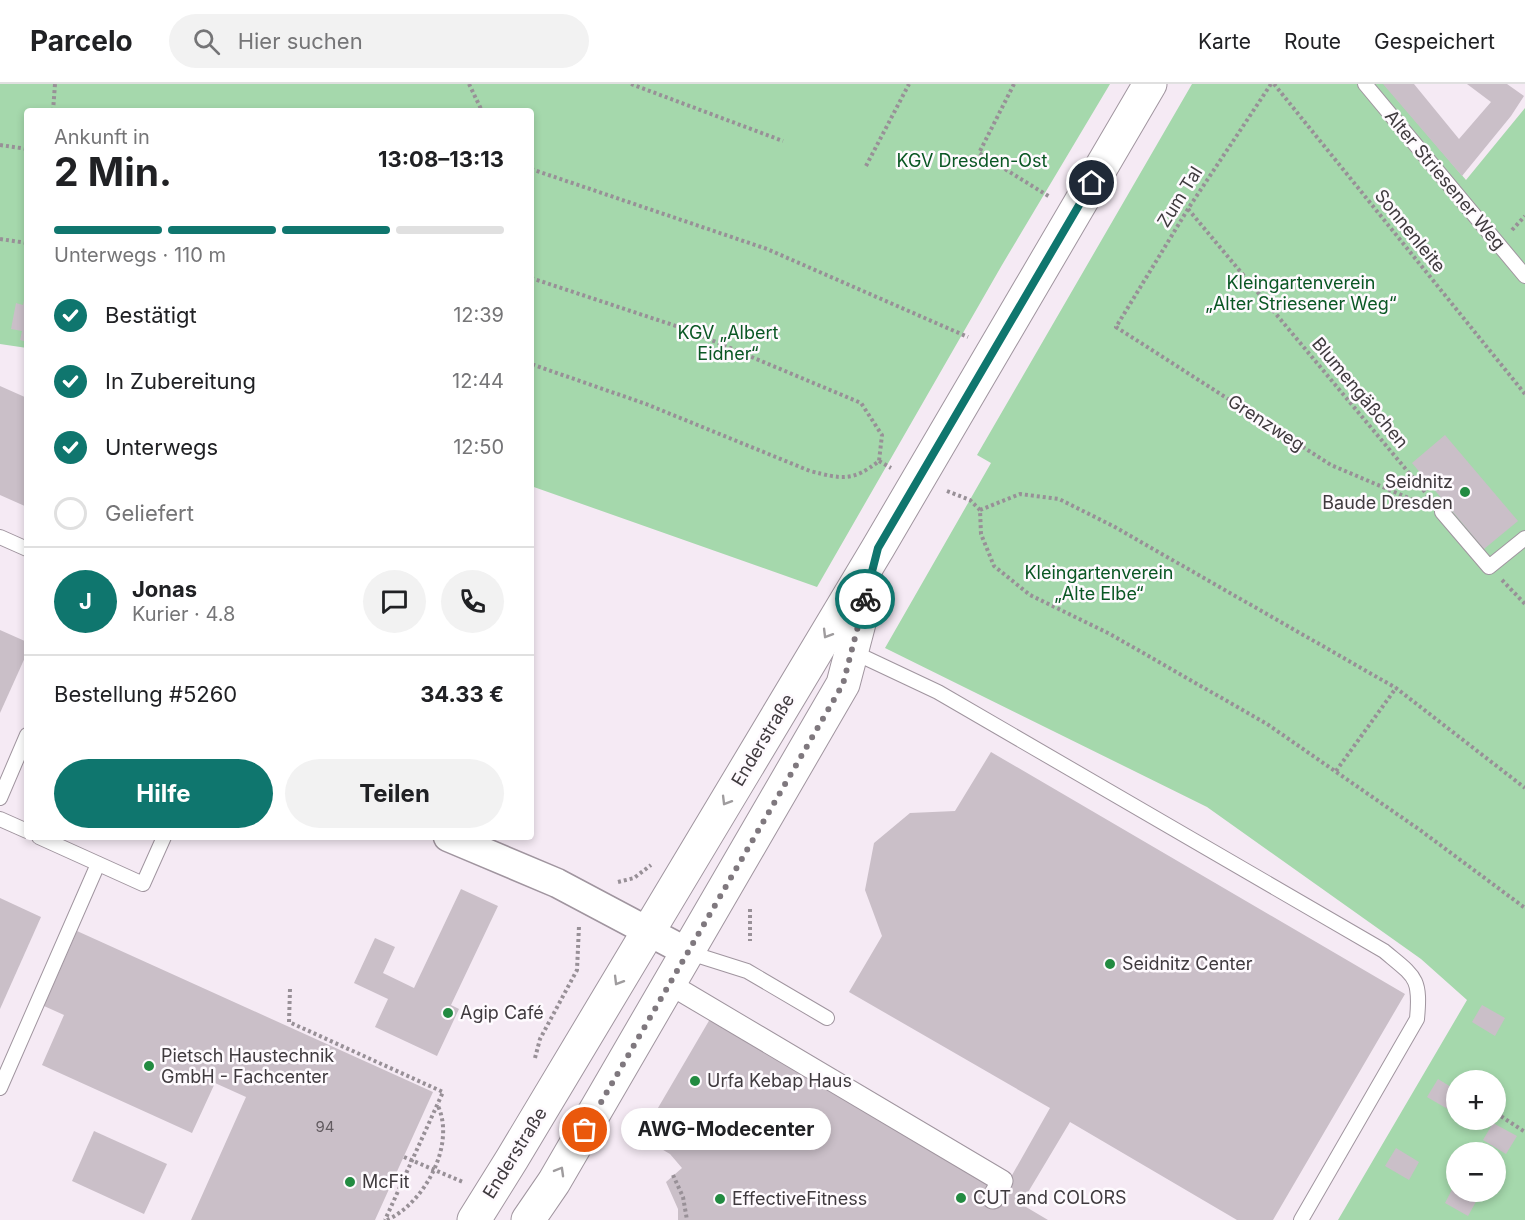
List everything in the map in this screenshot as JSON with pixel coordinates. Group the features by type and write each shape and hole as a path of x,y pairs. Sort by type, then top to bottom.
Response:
{"main road":[{"name":"Enderstraße","path":"474,1220 878,548 1150,84"},
{"name":"Enderstraße","path":"528,1220 554,1182 843,684 878,548"}],"street":[{"path":"455,840 556,883 687,952"},
{"path":"668,983 1002,1181 993,1198"}],"lane":[{"name":"Alter Striesener Weg","path":"1365,84 1525,276"},
{"path":"1442,512 1489,567 1525,538"},
{"path":"0,537 24,548"},
{"path":"851,651 958,704 1384,951 1413,976 1419,994 1417,1019 1301,1220"},
{"path":"0,798 24,742"},
{"path":"0,819 24,830"},
{"path":"46,840 143,884 163,840"},
{"path":"0,1088 98,864"},
{"path":"687,952 747,971 827,1018"}],"path":[{"path":"53,108 56,84"},
{"path":"469,84 481,108"},
{"path":"631,84 783,141"},
{"path":"866,166 909,84"},
{"path":"1014,84 980,153 1050,198"},
{"name":"Zum Tal","path":"1116,327 1188,209 1272,84"},
{"name":"Sonnenleite","path":"1272,84 1525,394"},
{"path":"0,145 24,149"},
{"path":"534,169 767,249 968,337"},
{"name":"Blumengäßchen","path":"1188,209 1442,512"},
{"path":"0,238 24,242"},
{"path":"534,279 685,329 861,403 882,435 879,461 863,474 838,478 810,471 646,404 534,365"},
{"name":"Grenzweg","path":"1116,327 1331,465 1442,512"},
{"path":"879,461 892,468"},
{"path":"944,489 970,500 980,510 981,534 994,566 1030,596 1110,634 1267,724 1525,908"},
{"path":"980,510 1020,494 1059,499 1113,525 1395,688 1525,788"},
{"path":"1489,567 1525,604"},
{"path":"1336,771 1395,688"},
{"path":"750,908 750,941"},
{"path":"290,989 289,1022 443,1092 386,1220"},
{"path":"386,1220 396,1216 415,1200 423,1189 441,1151 444,1128 437,1104"},
{"path":"1506,1120 1525,1132"},
{"path":"404,1156 473,1186"},
{"path":"673,1175 683,1197 687,1220"}],"green space":[{"name":"KGV „Albert Eidner“","path":"0,84 1110,84 1002,265 817,587 534,487 534,108 24,108 24,348 0,344"},
{"path":"1192,84 1384,84 1466,180 1525,108 1525,1220 1338,1220 1467,1000 1421,959 1207,807 885,648 991,463 977,455"}],"building":[{"path":"1383,84 1414,84 1459,139 1491,102 1467,84 1507,84 1524,96 1511,116 1462,176"},
{"path":"24,301 24,341 20,340 22,331 11,329 16,303 23,305"},
{"path":"0,386 24,397 24,506 0,495"},
{"name":"Seidnitz Baude Dresden","path":"1445,435 1518,521 1484,549 1412,463"},
{"path":"0,630 24,641 24,660 0,713"},
{"name":"Seidnitz Center","path":"991,752 1405,994 1273,1220 1237,1220 1070,1122 1021,1204 1048,1220 678,1220 678,1209 666,1182 682,1168 670,1154 641,1137 710,1019 993,1184 998,1200 1050,1108 849,992 882,936 865,890 874,843 910,813 955,811"},
{"path":"461,889 498,906 451,1005 459,1009 437,1056 375,1027 388,999 354,983 375,938 395,947 383,973 414,988"},
{"path":"0,898 41,917 0,1009"},
{"path":"77,931 433,1092 375,1220 191,1220 246,1097 215,1083 192,1133 42,1065 64,1015 44,1006"},
{"path":"1482,1005 1505,1018 1495,1036 1472,1022"},
{"path":"1438,1079 1446,1084 1446,1108 1427,1097"},
{"path":"1489,1130 1506,1130 1517,1136 1506,1154 1506,1142 1483,1140"},
{"path":"94,1131 167,1164 144,1214 72,1181"},
{"path":"1396,1148 1419,1162 1409,1180 1385,1166"},
{"path":"1446,1201 1476,1202 1468,1216 1445,1203"}],"way so far":[{"path":"585,1130 843,684 865,599"}],"place":[{"name":"Seidnitz Baude Dresden","path":"1465,492"},
{"name":"Seidnitz Center","path":"1110,964"},
{"name":"Agip Café","path":"448,1013"},
{"name":"Pietsch Haustechnik GmbH - Fachcenter","path":"149,1066"},
{"name":"Urfa Kebap Haus","path":"695,1081"},
{"name":"AWG-Modecenter","path":"585,1130"},
{"name":"McFit","path":"350,1182"},
{"name":"CUT and COLORS","path":"961,1198"},
{"name":"EffectiveFitness","path":"720,1199"}],"route":[{"path":"865,599 878,548 1092,183"}],"park label":[{"name":"KGV Dresden-Ost","path":"972,161"},
{"name":"Kleingartenverein „Alter Striesener Weg“","path":"1301,293"},
{"name":"Kleingartenverein „Alte Elbe“","path":"1099,583"}]}
